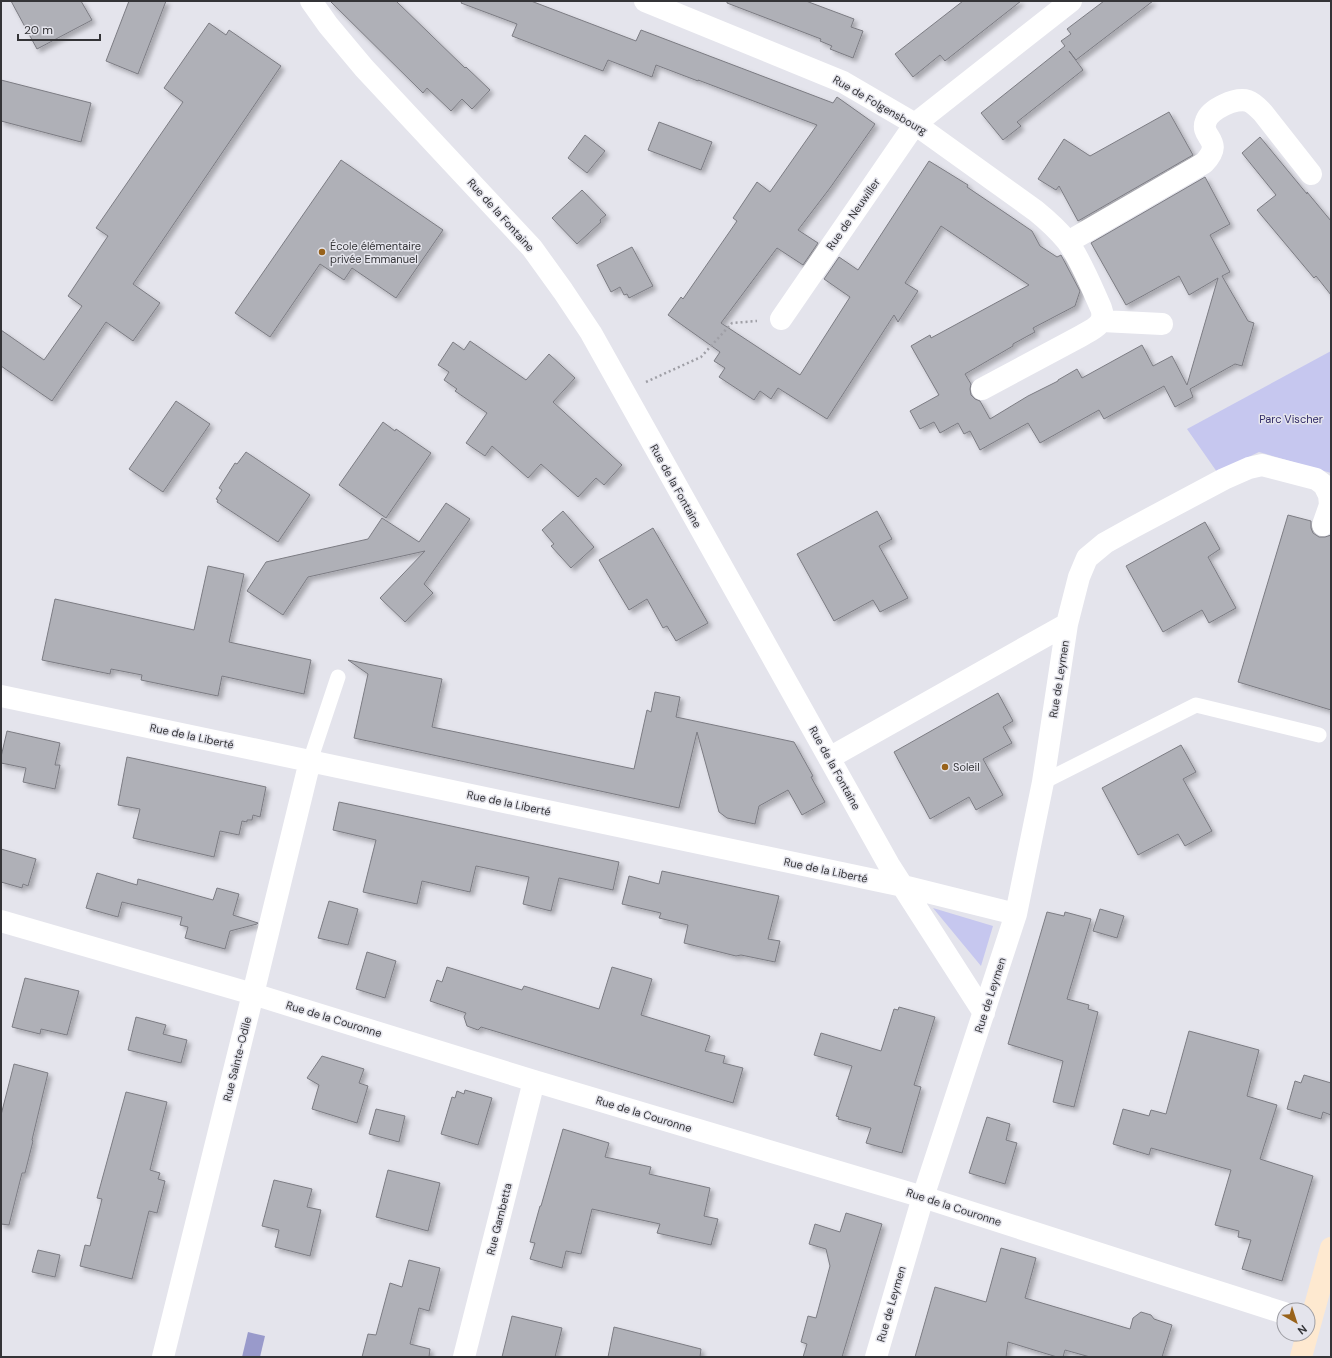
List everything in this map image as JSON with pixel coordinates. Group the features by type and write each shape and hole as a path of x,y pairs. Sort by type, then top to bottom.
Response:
{"main road":[{"path":"1316,1302 1331,1248"},
{"path":"1301,1357 1305,1342"}],"street":[{"name":"Rue de la Fontaine","path":"311,1 328,25 369,74 532,248 563,291 590,333 624,392 889,865 984,1013"},
{"name":"Rue de Folgensbourg","path":"645,1 843,82 915,124 1036,211 1054,226 1068,242 1076,256 1101,308 1103,313 1102,321"},
{"name":"Rue de Neuwiller","path":"781,319 915,124 1071,1"},
{"path":"1068,242 1204,163 1211,156 1214,148 1205,129 1206,122 1209,117 1220,107 1236,100 1248,101 1255,105 1311,174"},
{"path":"982,389 1086,333 1102,321 1162,324"},
{"name":"Rue de Leymen","path":"876,1357 923,1197 1016,914 1043,782 1067,624 1078,577 1087,558 1105,543 1224,479 1250,468 1262,465 1316,479 1324,485 1330,495 1330,505 1323,525"},
{"name":"Rue de Leymen","path":"829,758 1067,624"},
{"name":"Rue de la Liberté","path":"1,696 903,886 1016,914"},
{"name":"Rue Sainte-Odile","path":"163,1357 310,761"},
{"name":"Rue de la Couronne","path":"1,921 253,994 534,1081 923,1197 1276,1310"},
{"name":"Rue Gambetta","path":"464,1357 534,1081"}],"lane":[{"path":"310,761 338,677"},
{"path":"1043,782 1196,705 1319,735"}],"path":[{"path":"624,392 701,357 732,323 781,319"}],"green space":[{"name":"Parc Vischer","path":"1331,351 1331,473 1259,452 1217,472 1187,429"},
{"path":"933,908 993,926 981,966"}],"shaded area":[{"path":"248,1332 265,1336 260,1357 242,1357"}],"building":[{"path":"11,1 81,1 92,20 37,49"},
{"path":"129,1 166,1 138,74 106,61"},
{"path":"330,1 396,1 465,68 466,67 490,90 472,109 462,99 451,111 427,88 423,93"},
{"path":"462,1 531,1 636,41 641,30 833,103 837,97 875,124 830,188 798,230 818,243 803,265 777,248 721,323 800,375 850,297 824,279 839,257 858,270 929,161 968,185 967,187 1032,231 1040,246 1057,257 1061,255 1080,291 1075,306 1033,328 1035,332 965,374 971,384 971,395 980,401 990,419 1077,369 1082,378 1142,345 1153,366 1172,356 1187,385 1218,278 1189,295 1179,276 1126,305 1091,243 1205,177 1230,224 1210,235 1230,272 1222,276 1248,321 1254,323 1242,366 1235,364 1190,389 1193,397 1175,407 1164,386 1104,419 1099,410 1040,443 1028,423 980,450 970,431 964,434 958,423 940,433 934,422 920,429 910,411 939,395 911,346 930,335 931,338 1029,285 941,226 905,283 918,291 898,322 894,315 827,419 778,388 771,399 760,391 754,400 719,377 725,368 714,361 720,352 668,315 681,297 683,299 737,221 733,218 757,182 770,192 817,125 656,65 652,77 608,60 603,71 512,36 517,24 461,3"},
{"path":"727,1 806,1 854,19 851,27 863,31 853,58 830,49 832,46 820,41 821,39 727,3"},
{"path":"963,1 1021,1 945,61 940,55 913,77 895,54"},
{"path":"1104,1 1153,1 1076,60 1069,51 1083,70 1017,122 1021,126 1003,140 981,113 1065,46 1061,41 1071,34 1067,29"},
{"path":"209,23 226,35 229,30 281,66 133,284 160,303 133,341 106,322 52,401 1,366 1,330 44,360 82,306 68,296 108,236 96,228 183,102 164,88"},
{"path":"1,80 91,103 81,142 1,121"},
{"path":"1169,112 1193,155 1078,221 1059,186 1056,190 1038,179 1064,139 1090,156"},
{"path":"659,122 712,142 701,170 648,150"},
{"path":"585,135 605,151 587,173 568,158"},
{"path":"1260,137 1331,221 1331,295 1316,276 1314,278 1257,210 1276,195 1242,153"},
{"path":"341,160 443,230 396,298 352,268 344,280 320,264 270,337 235,313"},
{"path":"582,190 606,215 600,220 601,222 577,244 552,218"},
{"path":"632,247 653,286 629,298 627,294 624,295 620,287 611,292 597,265"},
{"path":"470,341 526,380 549,354 575,378 553,402 622,465 604,485 596,478 578,497 541,464 528,478 492,446 485,456 466,443 487,413 455,391 457,389 444,380 449,372 438,365 453,342 464,350"},
{"path":"176,401 210,424 163,492 129,469"},
{"path":"383,422 431,453 386,518 339,485"},
{"path":"246,452 310,495 278,542 217,502 218,500 216,499 222,490 219,488 235,463 237,464"},
{"path":"446,503 470,519 424,584 433,593 405,622 380,598 425,551 308,577 283,615 247,591 266,562 368,539 382,518 419,542"},
{"path":"563,511 594,547 571,568 551,546 554,544 542,530"},
{"path":"877,511 892,539 879,546 908,598 880,612 873,600 834,621 797,554"},
{"path":"1288,515 1311,521 1313,533 1319,537 1331,535 1331,710 1238,682"},
{"path":"1205,522 1220,549 1208,557 1236,608 1209,623 1202,610 1163,632 1126,566"},
{"path":"653,528 708,623 676,641 667,626 663,628 647,599 629,610 599,560"},
{"path":"208,566 244,574 229,642 311,660 304,694 222,676 218,696 141,680 142,675 111,669 110,674 42,660 55,599 194,630"},
{"path":"348,660 442,679 432,727 634,769 647,710 651,712 655,692 680,697 676,717 794,742 813,776 811,777 825,802 802,815 788,790 759,806 755,824 727,818 719,812 697,732 679,808 354,738 368,674"},
{"name":"Soleil","path":"998,693 1013,721 1003,727 1012,743 983,759 1003,795 976,810 969,797 930,819 894,752"},
{"path":"7,731 60,743 55,765 60,765 55,789 23,782 26,768 1,763"},
{"path":"1181,745 1196,772 1183,779 1212,831 1185,846 1178,834 1138,855 1102,788"},
{"path":"127,757 266,787 260,817 253,815 252,820 247,820 247,822 242,821 239,835 220,831 214,857 133,838 140,809 118,805"},
{"path":"339,802 619,862 613,890 559,878 551,911 523,904 529,877 476,866 470,892 422,881 417,904 363,892 376,840 333,830"},
{"path":"1,849 36,859 28,886 23,884 22,888 1,882"},
{"path":"662,871 779,896 768,939 780,941 775,962 741,955 736,956 684,943 688,925 659,918 661,913 622,904 629,876 659,884"},
{"path":"97,873 137,885 138,879 213,900 217,888 239,894 233,915 258,923 230,931 225,949 185,938 188,927 180,925 182,917 122,902 118,917 86,908"},
{"path":"329,901 358,909 348,945 318,938"},
{"path":"1100,909 1124,916 1117,938 1093,931"},
{"path":"1047,912 1064,916 1065,912 1091,919 1067,999 1089,1005 1088,1009 1098,1012 1074,1107 1053,1102 1063,1061 1008,1044"},
{"path":"367,952 396,961 385,998 356,989"},
{"path":"447,967 522,990 524,986 599,1009 612,967 652,979 641,1015 710,1036 705,1051 725,1056 723,1063 743,1068 733,1103 481,1027 478,1030 467,1026 464,1017 466,1013 430,1001 437,980 442,982"},
{"path":"25,978 79,991 67,1035 41,1029 40,1034 12,1027"},
{"path":"899,1007 935,1017 914,1085 921,1087 902,1153 866,1143 871,1128 838,1119 839,1117 836,1116 852,1066 814,1055 821,1033 881,1051 894,1009 898,1010"},
{"path":"136,1017 166,1025 163,1034 187,1040 181,1063 128,1050"},
{"path":"1189,1031 1259,1050 1247,1096 1277,1105 1260,1159 1313,1176 1282,1281 1242,1269 1251,1240 1238,1237 1239,1231 1215,1225 1231,1170 1151,1148 1149,1155 1113,1144 1123,1109 1149,1116 1151,1110 1166,1114"},
{"path":"322,1056 364,1069 359,1083 368,1086 357,1123 312,1109 319,1085 307,1078"},
{"path":"14,1064 48,1073 25,1173 22,1173 9,1225 1,1224 1,1115"},
{"path":"1304,1075 1331,1083 1331,1115 1323,1112 1321,1119 1287,1109 1295,1081 1301,1083"},
{"path":"465,1090 492,1098 478,1145 441,1134 452,1097 455,1098 457,1091 464,1094"},
{"path":"126,1092 167,1102 150,1170 160,1173 158,1179 165,1181 157,1213 149,1211 132,1279 80,1266 85,1245 90,1246 102,1199 97,1198"},
{"path":"376,1109 405,1116 399,1142 369,1134"},
{"path":"987,1117 1010,1124 1006,1140 1017,1143 1005,1184 969,1173"},
{"path":"563,1129 609,1143 605,1157 651,1167 649,1174 710,1188 704,1216 718,1219 711,1245 657,1233 660,1224 592,1209 581,1254 566,1251 562,1268 530,1259 535,1243 530,1242"},
{"path":"388,1170 440,1183 428,1231 376,1217"},
{"path":"274,1180 312,1189 307,1207 321,1210 310,1256 275,1247 279,1230 262,1226"},
{"path":"846,1213 882,1224 842,1357 803,1357 807,1344 801,1342 808,1316 816,1318 830,1266 826,1249 809,1244 815,1224 840,1232"},
{"path":"1001,1248 1036,1258 1025,1298 1130,1329 1133,1318 1141,1312 1151,1315 1154,1319 1172,1325 1162,1357 1090,1357 1065,1350 1063,1357 1057,1357 1008,1342 1006,1357 915,1357 935,1287 986,1302"},
{"path":"38,1250 60,1255 55,1277 32,1272"},
{"path":"409,1260 440,1268 429,1311 419,1308 410,1344 430,1349 429,1357 362,1357 368,1334 376,1335 390,1283 402,1287"},
{"path":"512,1316 562,1328 555,1357 502,1357"},
{"path":"614,1327 701,1349 700,1357 608,1357"}],"place":[{"name":"École élémentaire privée Emmanuel","path":"322,252"},
{"name":"Soleil","path":"945,767"}]}
